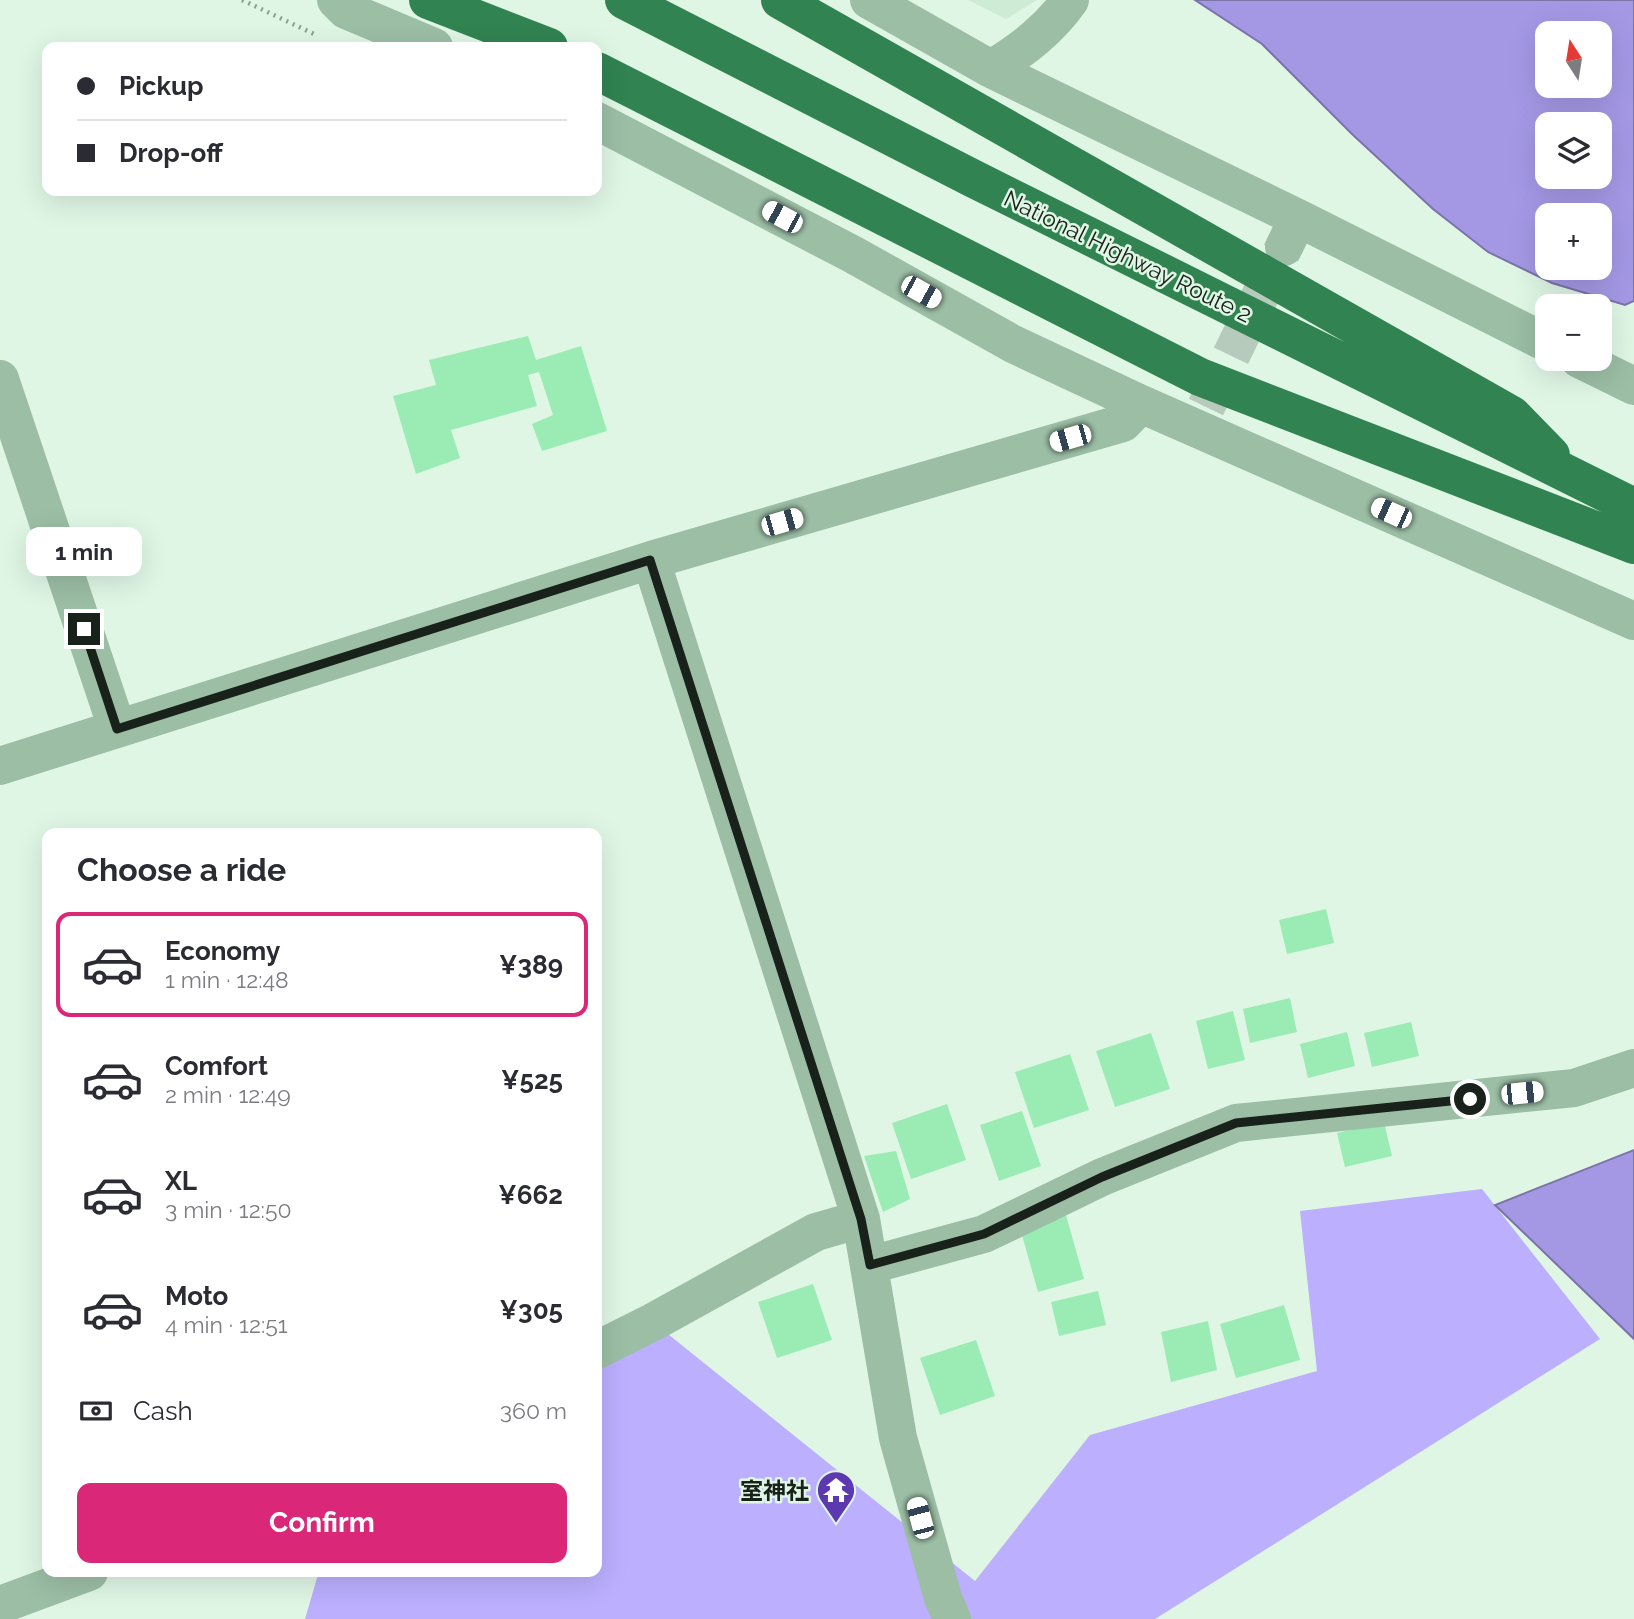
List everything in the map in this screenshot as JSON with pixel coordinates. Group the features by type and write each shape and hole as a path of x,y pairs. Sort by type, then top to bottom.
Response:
{"highway":[{"path":"428,0 536,42"},
{"name":"National Highway Route 2","path":"624,0 986,186 1634,507"},
{"path":"780,0 1512,415 1573,477"},
{"path":"602,74 1200,377 1634,545"}],"street":[{"path":"336,0 346,10 422,42"},
{"path":"869,0 1291,232 1535,338"},
{"path":"991,69 1026,48 1060,15 1070,0"},
{"path":"602,124 852,254 1013,344 1141,404 1201,417 1634,621"},
{"path":"1603,371 1634,386"},
{"path":"0,379 117,729"},
{"path":"0,766 650,560 1123,423 1141,404"},
{"path":"650,560 861,1219 898,1438 951,1619"},
{"path":"870,1265 984,1234 1102,1177 1236,1123 1574,1088 1634,1068"},
{"path":"602,1348 816,1232 861,1219"},
{"path":"0,1605 76,1577"}],"path":[{"path":"242,0 318,36"}],"shaded area":[{"path":"968,0 1037,0 1006,19"},
{"path":"1195,0 1634,0 1634,301 1625,305 1612,301 1612,294 1588,294 1546,280 1612,280 1612,203 1535,203 1535,275 1488,252 1433,209 1353,135 1262,44"},
{"path":"1634,1150 1634,1339 1495,1205"},
{"path":"1482,1189 1600,1339 1155,1619 305,1619 318,1577 602,1577 602,1361 653,1322 975,1581 1090,1435 1317,1371 1300,1211"}],"building":[{"path":"528,336 536,360 581,346 607,431 542,451 532,424 553,415 539,372 528,375 537,406 451,430 460,458 416,474 393,396 436,385 429,360"},
{"path":"1326,909 1334,943 1287,954 1279,920"},
{"path":"1290,998 1297,1032 1250,1043 1243,1009"},
{"path":"1233,1011 1245,1060 1208,1069 1196,1021"},
{"path":"1411,1022 1419,1056 1372,1067 1364,1033"},
{"path":"1347,1032 1355,1066 1308,1078 1300,1044"},
{"path":"1151,1033 1170,1089 1115,1107 1096,1051"},
{"path":"1070,1054 1089,1110 1034,1128 1015,1072"},
{"path":"947,1104 966,1160 911,1179 892,1123"},
{"path":"1022,1111 1041,1166 999,1181 980,1125"},
{"path":"1384,1122 1392,1156 1345,1167 1337,1133"},
{"path":"896,1151 910,1199 883,1212 864,1156"},
{"path":"1066,1215 1084,1279 1038,1292 1020,1228"},
{"path":"813,1284 832,1340 777,1358 758,1302"},
{"path":"1098,1291 1106,1325 1059,1336 1051,1302"},
{"path":"1284,1305 1300,1360 1236,1378 1220,1324"},
{"path":"1208,1321 1217,1370 1171,1382 1161,1332"},
{"path":"976,1340 995,1396 940,1415 920,1358"}],"tunnel":[{"path":"1206,407 1283,249"}],"place":[{"name":"室神社","path":"836,1524"}],"route":[{"path":"84,629 117,729 650,560 861,1219 870,1265 984,1234 1102,1177 1236,1123 1470,1099"}]}
